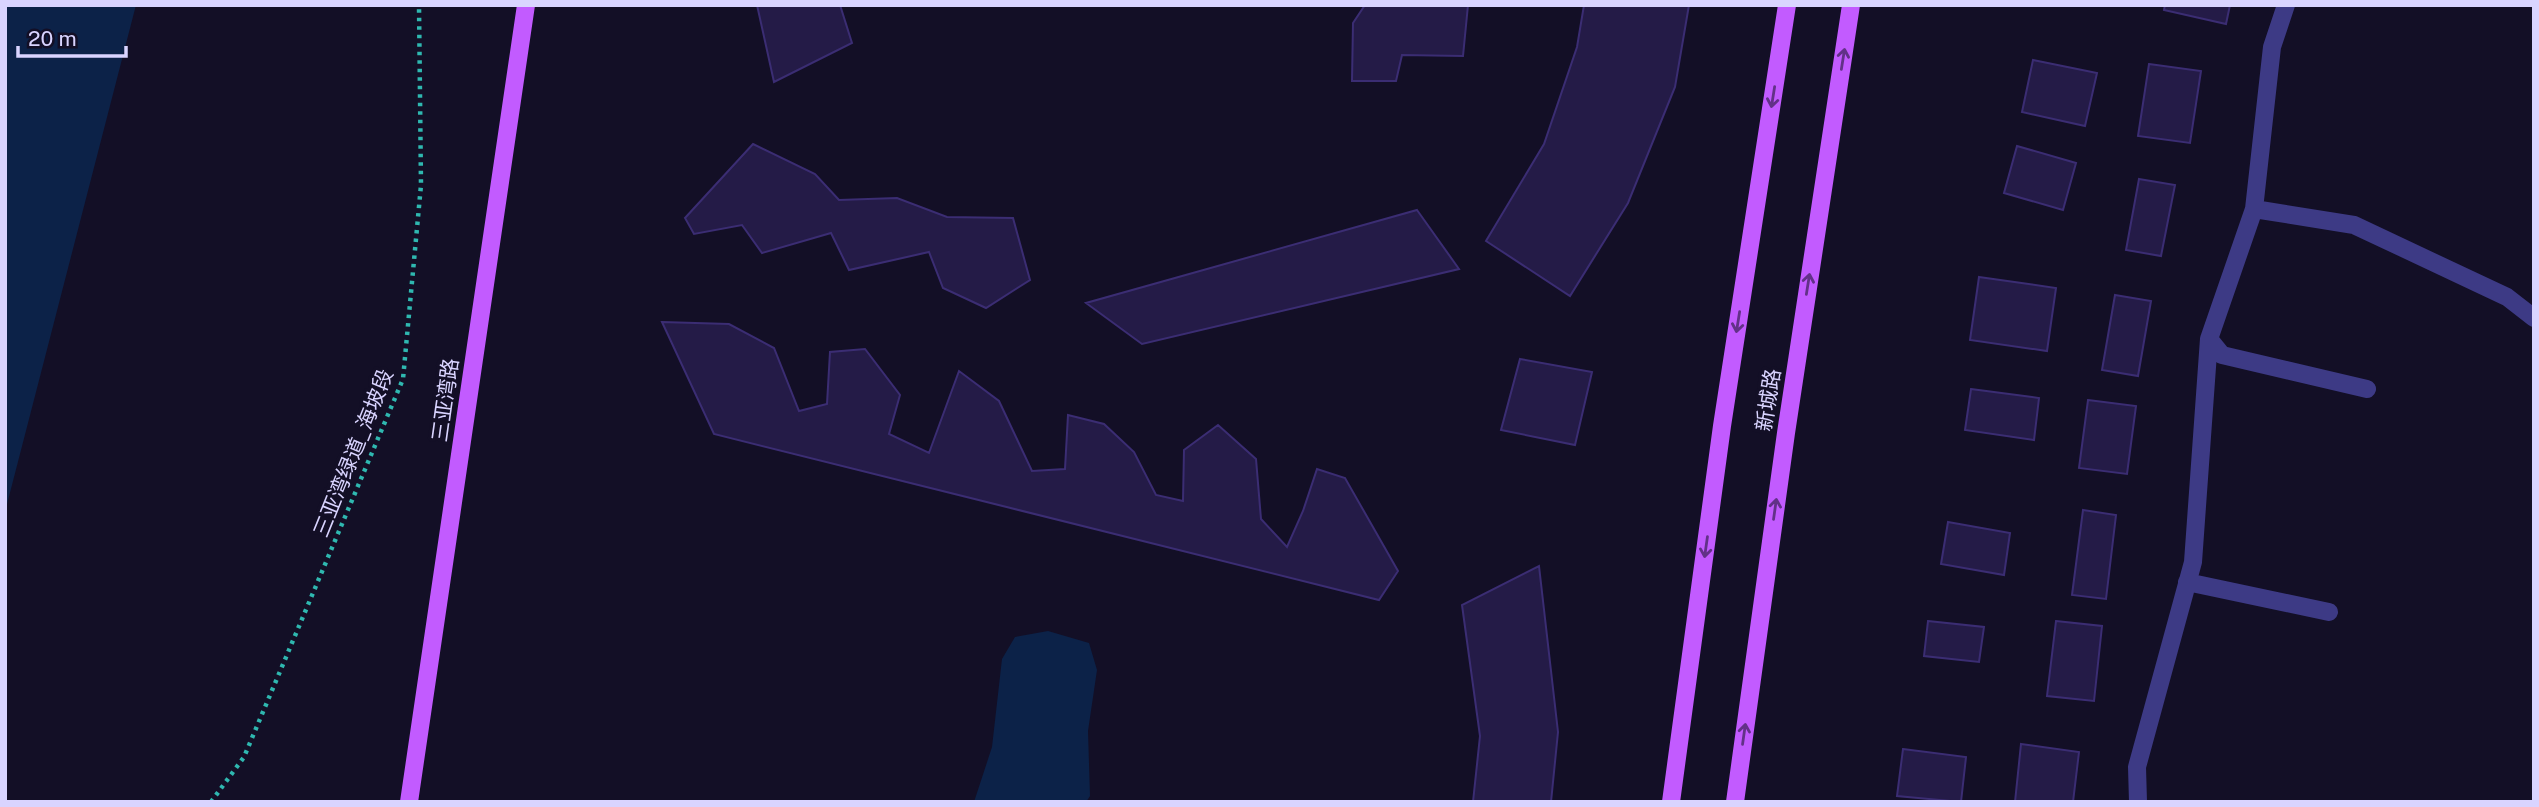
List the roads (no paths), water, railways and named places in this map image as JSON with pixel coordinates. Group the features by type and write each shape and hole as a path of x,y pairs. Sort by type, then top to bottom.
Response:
{"main road":[{"name":"三亚湾路","path":"409,802 526,5"},
{"name":"新城路","path":"1671,802 1722,426 1787,5"},
{"name":"新城路","path":"1735,802 1786,433 1851,5"}],"lane":[{"path":"2138,802 2137,767 2193,562 2209,339 2253,209 2272,47 2286,5"},
{"path":"2253,209 2354,225 2507,297 2534,318"},
{"path":"2209,339 2222,355 2367,389"},
{"path":"2187,582 2329,612"}],"water":[{"path":"5,5 136,5 5,512"},
{"path":"1048,631 1089,643 1097,670 1088,731 1090,796 1086,802 974,802 992,747 1002,659 1015,637"}]}
